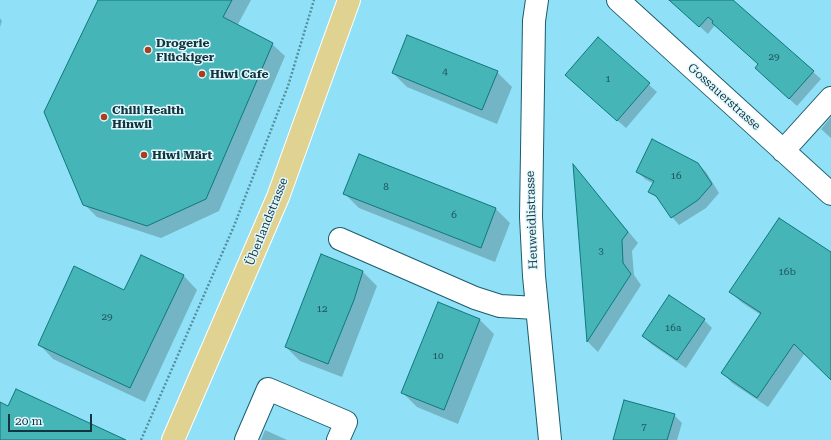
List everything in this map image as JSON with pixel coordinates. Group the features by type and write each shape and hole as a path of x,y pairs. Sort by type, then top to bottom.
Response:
{"main road":[{"name":"Überlandstrasse","path":"173,440 278,197 349,0"}],"street":[{"name":"Heuweidlistrasse","path":"537,0 534,21 530,170 532,241 550,440"},
{"name":"Gossauerstrasse","path":"618,0 831,194"},
{"path":"783,151 831,98"},
{"path":"340,239 475,298 506,307 537,308"},
{"path":"246,440 268,389 346,422 338,440"}],"path":[{"path":"141,440 234,226 288,86 314,0"}],"building":[{"name":"Hiwi Märt","path":"98,0 232,0 223,17 273,43 206,199 147,226 83,205 44,112"},
{"path":"669,0 733,0 814,71 789,99 755,68 758,64 712,23 713,21 708,17 699,27"},
{"path":"407,35 498,71 482,110 392,73"},
{"path":"598,37 650,83 617,121 565,75"},
{"path":"652,139 698,163 712,184 698,200 671,218 656,196 648,192 654,181 636,172"},
{"path":"359,154 496,208 481,248 343,194"},
{"path":"573,164 628,232 622,240 623,263 631,274 587,342"},
{"path":"779,218 831,252 831,380 794,344 757,398 721,373 761,313 729,292"},
{"path":"321,254 363,271 354,300 328,364 285,347"},
{"path":"141,255 184,275 130,388 38,345 74,266 124,290"},
{"path":"669,295 705,319 677,360 642,336"},
{"path":"438,302 480,319 444,410 401,393"},
{"path":"16,389 126,440 0,440 0,402 8,406"},
{"path":"624,400 675,414 667,440 613,440"}],"place":[{"name":"Drogerie Flückiger","path":"148,50"},
{"name":"Hiwi Cafe","path":"202,74"},
{"name":"Chili Health Hinwil","path":"104,117"},
{"name":"Hiwi Märt","path":"144,155"}]}
